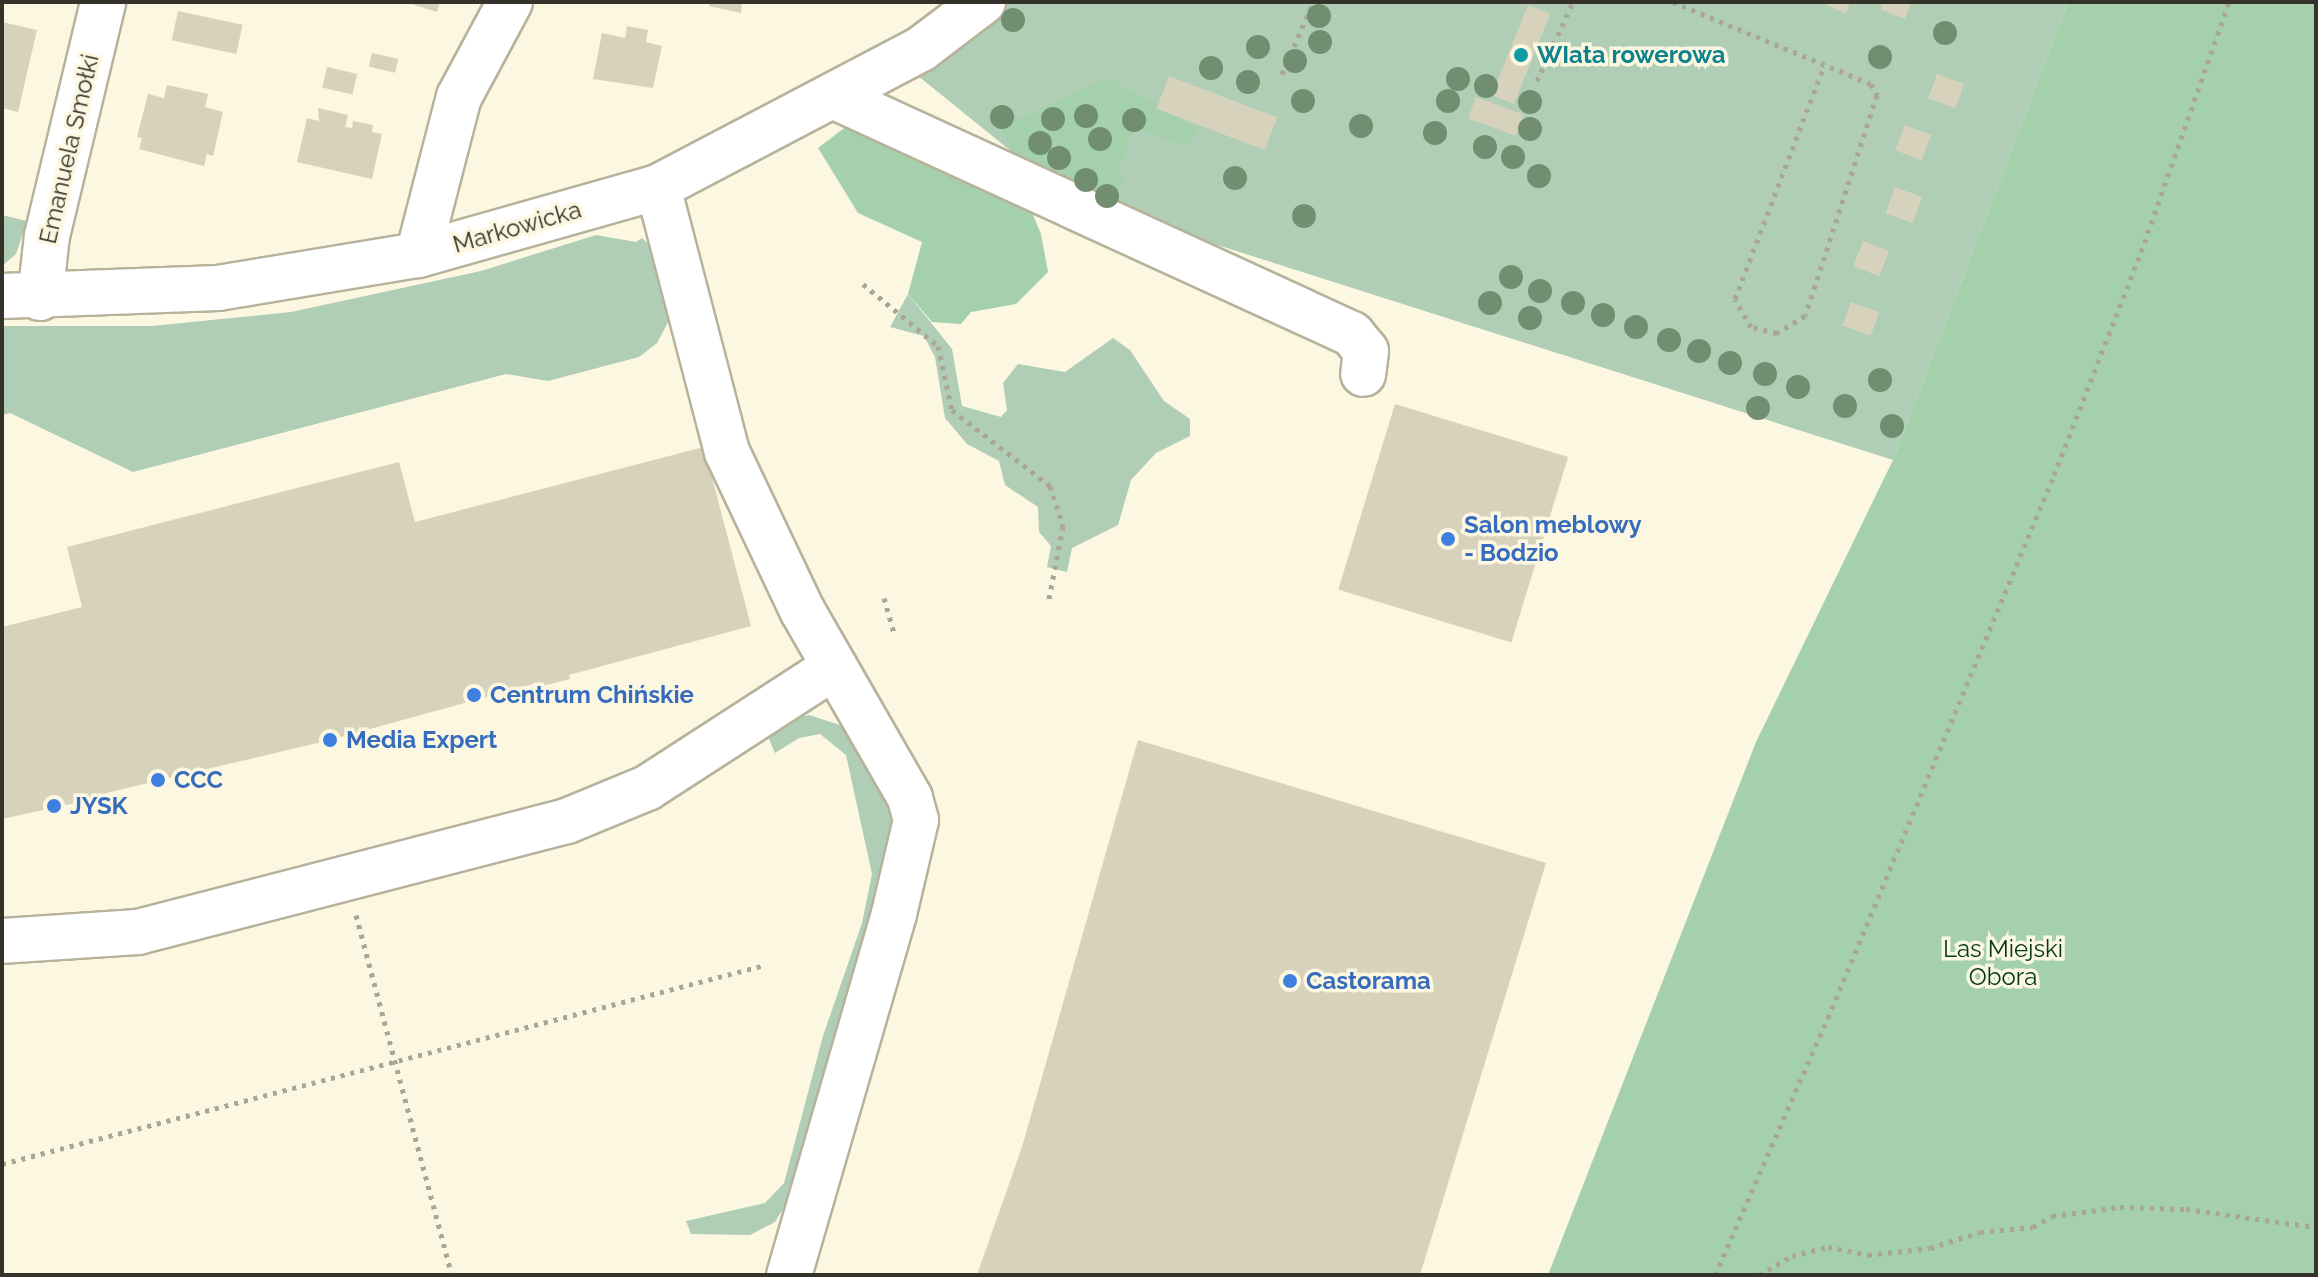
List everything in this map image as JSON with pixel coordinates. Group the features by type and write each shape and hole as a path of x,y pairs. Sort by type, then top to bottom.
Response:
{"street":[{"name":"Emanuela Smołki","path":"21,297 47,236 103,2"},
{"path":"418,255 459,97 510,2"},
{"name":"Markowicka","path":"21,297 218,288 418,255 658,187 835,97 921,49 983,2"},
{"path":"835,97 1352,334 1366,351 1363,374"},
{"path":"658,187 727,452 834,667 910,798 917,831 789,1275"},
{"path":"2,941 138,932 567,821 647,788 834,667"}],"path":[{"path":"1282,74 1313,2"},
{"path":"1537,81 1573,2"},
{"path":"1673,2 1871,84 1877,95 1875,113 1805,316 1777,333 1751,327 1735,299 1824,66"},
{"path":"1715,1275 1828,1018 2054,475 2146,238 2229,2"},
{"path":"863,284 938,346 952,410 1050,486 1063,526 1048,604"},
{"path":"884,598 894,633"},
{"path":"346,879 452,1275"},
{"path":"2,1164 765,965"},
{"path":"1759,1275 1792,1256 1828,1247 1868,1255 1930,1248 1980,1232 2033,1227 2052,1216 2120,1207 2186,1209 2316,1227"}],"green space":[{"path":"1011,2 2068,2 1893,460 1098,207 1053,185 912,71"},
{"name":"Las Miejski Obora","path":"2068,2 2316,2 2316,1275 1548,1275 1756,742 1893,460"},
{"path":"1107,77 1198,129 1187,147 1134,127 1119,172 1124,181 1110,199 1053,185 1010,152 1010,142 988,114 993,105 1019,119"},
{"path":"860,116 1025,196 1041,234 1048,272 1016,304 971,312 961,324 932,322 908,294 922,242 858,213 818,148"},
{"path":"2,215 27,221 16,254 2,266"},
{"path":"596,235 636,242 642,238 663,258 673,313 657,343 639,357 548,381 506,374 133,472 10,413 2,415 2,326 153,326 291,312 481,271"},
{"path":"908,294 952,349 962,406 1001,417 1007,410 1003,383 1018,364 1065,372 1113,338 1130,350 1164,401 1190,419 1190,436 1156,453 1131,480 1118,525 1072,548 1067,572 1047,567 1051,546 1039,532 1038,507 1005,485 999,461 967,444 945,418 935,357 924,336 890,327"},
{"path":"809,715 846,727 899,817 790,1198 775,1222 750,1235 691,1234 686,1221 765,1203 784,1183 823,1036 862,923 872,874 846,755 820,734 799,738 775,753 769,739 782,721"}],"building":[{"path":"405,2 440,2 437,12"},
{"path":"710,2 742,2 741,13 709,6"},
{"path":"1821,2 1850,2 1846,14"},
{"path":"1883,2 1911,2 1905,19 1881,10"},
{"name":"WIata rowerowa","path":"1528,5 1550,14 1514,104 1492,95"},
{"path":"178,11 243,25 236,54 172,40"},
{"path":"2,22 37,30 18,112 2,108"},
{"path":"627,26 648,30 646,42 662,46 653,88 593,79 602,33 625,38"},
{"path":"372,53 398,59 395,73 369,67"},
{"path":"327,67 357,74 352,94 322,87"},
{"path":"1937,74 1964,84 1955,108 1928,98"},
{"path":"1169,76 1277,118 1265,150 1156,109"},
{"path":"167,85 208,94 205,107 223,112 213,156 207,154 204,166 139,149 142,138 137,137 148,94 164,98"},
{"path":"1476,97 1524,114 1516,136 1468,119"},
{"path":"318,108 348,115 345,127 352,128 353,121 373,125 372,132 382,134 372,179 297,162 307,118 319,121"},
{"path":"1905,125 1931,135 1921,160 1895,150"},
{"path":"1895,187 1922,197 1913,223 1885,213"},
{"path":"1863,241 1889,251 1879,276 1853,266"},
{"path":"1851,302 1879,312 1871,336 1842,325"},
{"name":"Salon meblowy - Bodzio","path":"1395,404 1568,457 1511,642 1338,590"},
{"path":"704,447 751,626 569,675 570,679 538,687 537,683 330,740 2,819 2,627 82,607 67,547 399,462 415,522"},
{"name":"Castorama","path":"1138,740 1546,863 1420,1275 977,1275 1022,1147"}],"place":[{"name":"WIata rowerowa","path":"1521,55"},
{"name":"Salon meblowy - Bodzio","path":"1448,539"},
{"name":"Centrum Chińskie","path":"474,695"},
{"name":"Media Expert","path":"330,740"},
{"name":"CCC","path":"158,780"},
{"name":"JYSK","path":"54,806"},
{"name":"Castorama","path":"1290,981"}]}
